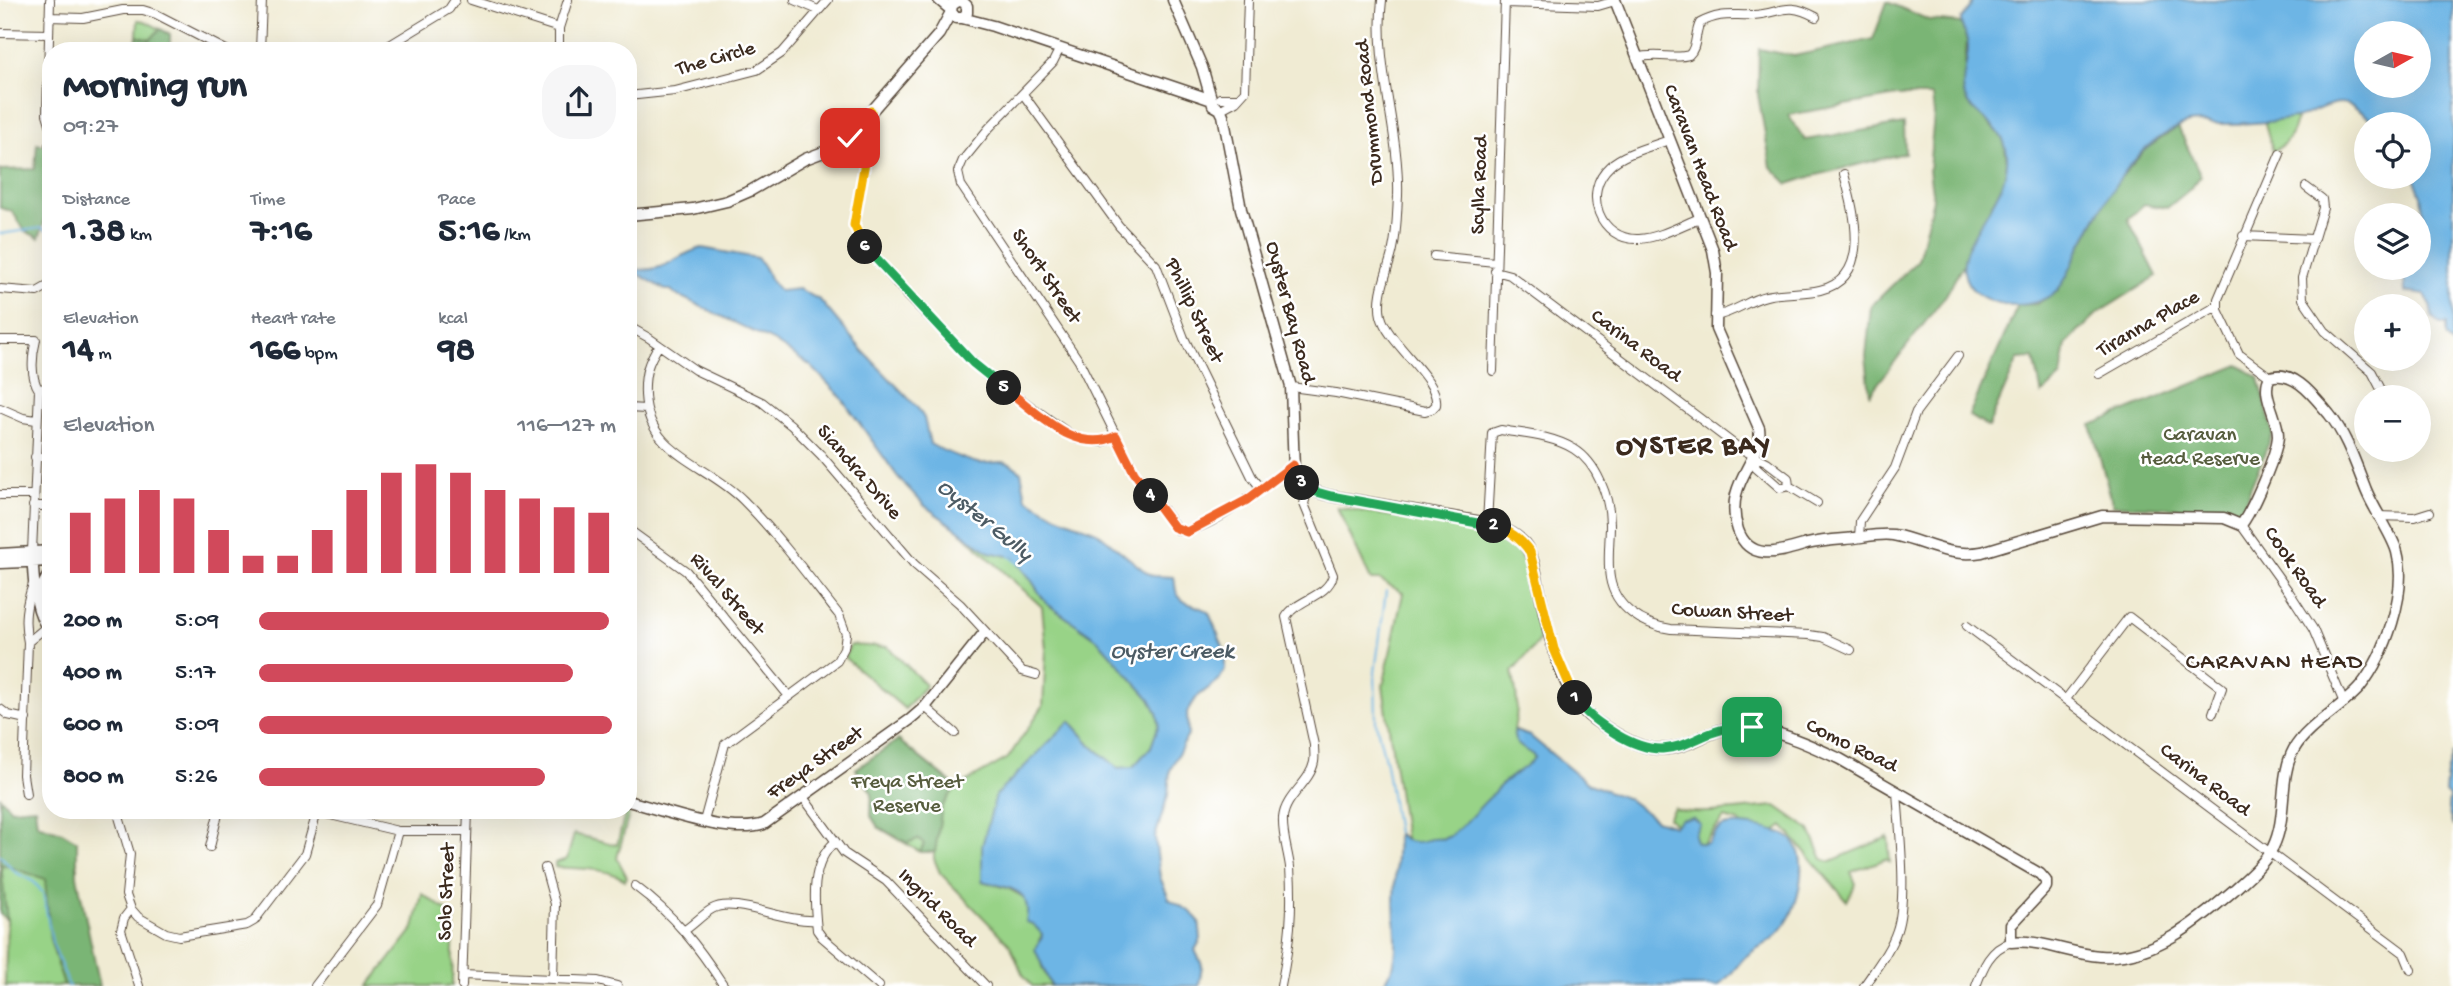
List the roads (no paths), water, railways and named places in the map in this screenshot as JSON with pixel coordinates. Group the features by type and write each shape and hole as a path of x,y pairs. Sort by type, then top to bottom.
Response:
{"street":[{"path":"49,42 50,0"},
{"path":"260,42 262,0"},
{"path":"395,42 449,9 455,0"},
{"path":"471,0 559,28"},
{"path":"559,42 559,28 568,0"},
{"path":"796,0 818,10"},
{"name":"The Circle","path":"637,95 685,87 763,68 782,53 828,0"},
{"path":"939,0 960,7 993,26 1217,102 1240,97 1245,87 1248,0"},
{"name":"Oyster Bay Road","path":"1173,0 1224,119 1241,209 1291,387 1293,465"},
{"name":"Drummond Road","path":"1291,387 1336,393 1418,410 1432,409 1436,404 1435,391 1388,331 1380,311 1394,245 1398,192 1393,126 1380,43 1382,0"},
{"path":"1505,1 1598,6 1615,1"},
{"name":"Scylla Road","path":"1493,371 1505,1"},
{"name":"Caravan Head Road","path":"1615,1 1716,265 1716,329 1759,428 1760,440 1738,486 1735,515 1738,531 1751,547 1770,554 1809,544 1892,535 1963,555 1982,552 2102,516 2224,518 2241,525"},
{"path":"637,214 703,207 739,196 805,159 842,145 856,132 960,7"},
{"path":"1636,58 1656,54 1681,57 1689,55 1700,23 1721,15 1762,14 1786,8 1808,12 1816,17"},
{"path":"49,17 83,18 123,10 143,10 210,42"},
{"path":"0,33 49,34"},
{"name":"Short Street","path":"1060,48 1054,62 962,160 958,179 1079,361 1134,472 1174,527 1182,532 1191,531 1247,500 1261,488"},
{"path":"1186,91 1200,81 1202,68"},
{"name":"Phillip Street","path":"1023,94 1119,226 1156,265 1184,338 1252,477 1261,488"},
{"path":"871,111 862,141 865,162 854,225 862,244 986,375 1077,439 1102,442 1116,436"},
{"path":"784,173 850,147 865,128"},
{"path":"1669,139 1610,166 1596,186 1598,212 1605,224 1615,233 1636,239 1650,237 1700,218"},
{"path":"850,147 863,149"},
{"path":"1976,986 1992,954 1997,948 2011,942 2025,942 2099,956 2121,955 2180,933 2201,918 2251,875 2270,852 2279,831 2292,752 2303,738 2344,703 2368,675 2387,639 2397,600 2397,554 2348,447 2332,419 2304,387 2286,376 2270,377 2239,354 2217,306 2222,284 2280,155"},
{"path":"1715,316 1730,313 1765,296 1821,290 1840,281 1847,273 1854,256 1856,239 1852,204 1844,174"},
{"path":"2306,187 2319,195 2323,203 2301,283 2303,299 2325,331 2372,372 2379,385"},
{"path":"2243,236 2314,239"},
{"path":"1434,256 1495,262"},
{"name":"Carina Road","path":"1495,271 1510,275 1739,448 1788,478 1789,486 1817,503"},
{"path":"0,289 37,292 42,289"},
{"name":"Tiranna Place","path":"2099,374 2217,306"},
{"name":"Siandra Drive","path":"637,332 695,370 762,402 791,425 841,476 914,564 960,604 1022,671 1037,675"},
{"path":"0,341 36,340 34,374 35,385 39,390 32,557 34,581 42,609"},
{"path":"659,345 644,374 646,409 653,429 676,453 740,496 758,515 842,620 846,634 839,658 833,664 725,744 704,821"},
{"path":"1859,538 1860,522 1895,468 1916,412 1958,356"},
{"name":"Cook Road","path":"2270,377 2266,386 2278,440 2252,508 2241,525 2313,629 2344,703"},
{"path":"0,408 23,418 36,420"},
{"path":"637,408 646,409"},
{"name":"Cowan Street","path":"1487,523 1491,436 1494,430 1561,443 1582,454 1599,478 1610,517 1611,582 1618,599 1637,618 1671,629 1823,637 1851,650"},
{"path":"35,457 42,457"},
{"path":"1261,488 1293,465 1298,477 1308,488 1304,504 1333,575 1327,588 1290,611 1286,617 1314,745 1315,761 1287,805 1283,817 1289,859 1292,916 1291,937 1281,986"},
{"name":"Como Road","path":"1308,488 1331,496 1487,523 1514,534 1530,552 1547,626 1563,673 1579,705 1600,724 1630,742 1653,750 1676,748 1727,728 1752,727 1825,751 2045,878 2043,892 2011,925 2011,942"},
{"path":"0,495 33,495"},
{"path":"33,506 42,506"},
{"path":"2378,516 2414,517 2430,512"},
{"name":"Rival Street","path":"637,536 686,571 788,695"},
{"path":"0,554 42,559"},
{"path":"0,563 42,554"},
{"path":"26,794 23,775 28,642 25,628 26,605 34,581"},
{"path":"2066,699 2129,617 2222,688 2213,713"},
{"name":"Carina Road","path":"1967,626 2404,953 2411,970"},
{"path":"28,642 42,631"},
{"name":"Freya Street","path":"637,803 733,827 758,826 803,797 925,707 984,633"},
{"path":"925,707 955,733"},
{"path":"0,709 8,715 26,719"},
{"path":"1864,986 1893,941 1902,909 1897,791"},
{"name":"Ingrid Road","path":"803,797 848,857 886,881 986,986"},
{"path":"120,819 130,854 126,895 131,909 141,919 166,933 179,936 250,923 257,918 305,854 312,819"},
{"path":"210,847 217,819"},
{"path":"347,819 398,831 467,831"},
{"name":"Solo Street","path":"462,986 468,819"},
{"path":"315,986 377,905 398,831"},
{"path":"835,842 824,852 817,867 817,930 879,986"},
{"path":"545,869 555,904 553,979"},
{"path":"635,886 685,930 724,986"},
{"path":"685,930 711,909 727,905 797,921 816,920"},
{"path":"131,909 124,918 121,930 139,986"},
{"path":"463,975 598,981 617,986"}],"water":[{"path":"1973,0 2453,0 2453,345 2446,336 2446,324 2440,324 2432,317 2431,294 2405,292 2404,280 2431,280 2431,203 2422,203 2418,189 2431,189 2431,112 2361,112 2340,103 2295,118 2268,122 2185,124 2149,146 2121,177 2056,291 2033,303 2018,305 2004,304 1978,294 1969,284 1964,272 1964,259 2001,186 2007,155 2005,144 1995,128 1969,105 1965,97 1963,91 1968,45 1961,19"},
{"path":"702,248 757,258 780,291 799,289 820,300 862,350 917,407 924,418 930,444 974,462 1005,462 1015,467 1021,472 1026,498 1057,516 1097,532 1147,573 1174,577 1176,591 1181,599 1209,613 1225,651 1225,669 1219,680 1197,697 1187,712 1188,735 1170,770 1168,795 1155,837 1160,877 1169,899 1191,912 1199,921 1201,939 1195,950 1202,965 1199,986 1051,986 1035,949 1042,934 1033,924 1026,922 1026,902 1016,891 982,881 982,846 996,795 1070,721 1092,746 1118,768 1133,767 1151,747 1159,724 1157,712 1150,699 1097,639 1046,603 1013,557 989,552 925,506 898,477 840,396 811,366 773,341 637,274 637,270 661,267"},
{"path":"1514,731 1530,736 1587,783 1628,799 1656,820 1674,826 1682,819 1693,818 1700,824 1694,835 1696,842 1708,843 1718,830 1729,825 1760,827 1789,837 1798,851 1801,872 1798,896 1785,925 1776,936 1744,958 1718,986 1381,986 1393,967 1395,956 1397,833 1406,840 1418,842 1446,838 1460,828 1502,784 1535,757 1517,744"},
{"path":"2453,753 2453,826 2448,809 2449,797 2445,793"}],"waterway":[{"name":"Oyster Creek","path":"0,234 42,228"},
{"name":"Oyster Gully","path":"1010,556 1019,564"},
{"path":"1386,591 1375,672 1376,723 1386,763 1397,833"},
{"path":"0,855 15,872 34,882 43,893 52,942 69,986"}],"district":[{"name":"OYSTER BAY","path":"1694,447"},
{"name":"CARAVAN HEAD","path":"2275,663"}],"park label":[{"name":"Caravan Head Reserve","path":"2200,448"},
{"name":"Freya Street Reserve","path":"907,795"}]}
